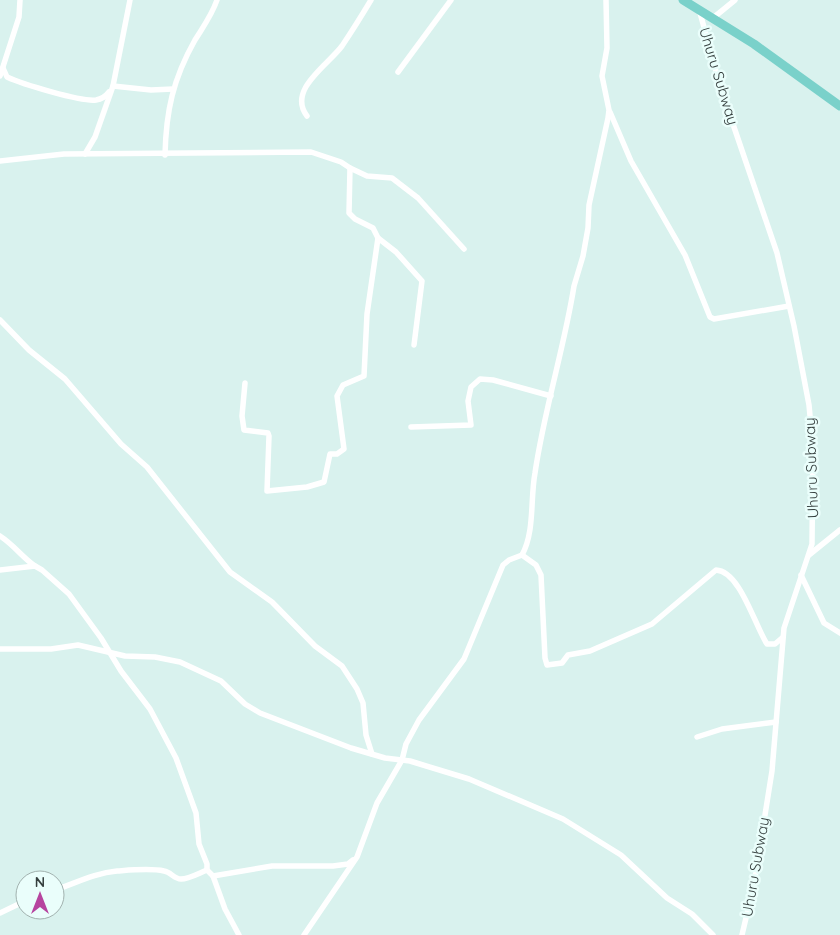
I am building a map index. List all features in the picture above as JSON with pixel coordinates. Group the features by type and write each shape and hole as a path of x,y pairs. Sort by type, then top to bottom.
{"main road":[{"path":"683,0 785,65 839,103"}],"street":[{"path":"0,76 19,17 20,0"},
{"path":"85,154 95,137 112,88 130,0"},
{"path":"164,155 166,120 173,89 191,48 211,16 218,0"},
{"path":"307,116 301,106 304,91 315,74 342,46 371,0"},
{"path":"398,72 451,0"},
{"path":"606,0 608,48 602,76 609,110 631,161 685,255 710,317 714,319 789,306"},
{"path":"713,18 735,0"},
{"name":"Uhuru Subway","path":"699,9 720,86 769,225 789,306 813,435 812,535 809,555 801,575 783,636 772,770 757,870 742,935"},
{"path":"3,68 7,77 24,84 85,99 100,99 112,88 173,89"},
{"path":"522,556 530,529 535,472 582,256 589,205 609,110"},
{"path":"0,161 36,156 85,154 164,155 311,152 341,162 367,176 392,178 418,198 464,249"},
{"path":"350,168 349,213 355,219 373,228 378,238 396,252 422,283 414,345"},
{"path":"245,383 242,416 244,430 268,433 269,436 267,491 307,487 324,482 330,454 337,454 344,449 341,414 337,396 343,385 364,376 367,314 378,238"},
{"path":"0,320 29,350 65,379 119,442 147,467 230,572 265,597 315,646 342,666 357,689 363,703 366,735 372,754"},
{"path":"411,427 471,425 469,394 471,387 480,379 493,380 551,396"},
{"path":"809,555 840,530"},
{"path":"0,536 17,549 24,559 69,594 110,652 121,671 150,709 176,758 196,813 199,844 207,864 207,870 213,876 239,935"},
{"path":"304,935 357,857 377,803 402,760 406,744 419,720 467,654 503,565 509,560 522,556 536,565 541,575 545,658 547,665 562,663 568,655 590,651 646,628 716,570 725,572 733,580 767,644 777,643 783,636"},
{"path":"0,570 35,566"},
{"path":"801,575 824,623 840,633"},
{"path":"0,649 51,649 78,645 125,656 169,658 180,662 221,681 256,711 372,754 402,760 469,779 563,819 622,855 666,898 692,914 713,935"},
{"path":"697,736 722,729 776,722"},
{"path":"213,876 272,866 333,866 348,864 357,857"},
{"path":"65,887 88,880 93,874 156,870 166,872 175,878 183,879 207,870"},
{"path":"0,913 15,906"}]}
